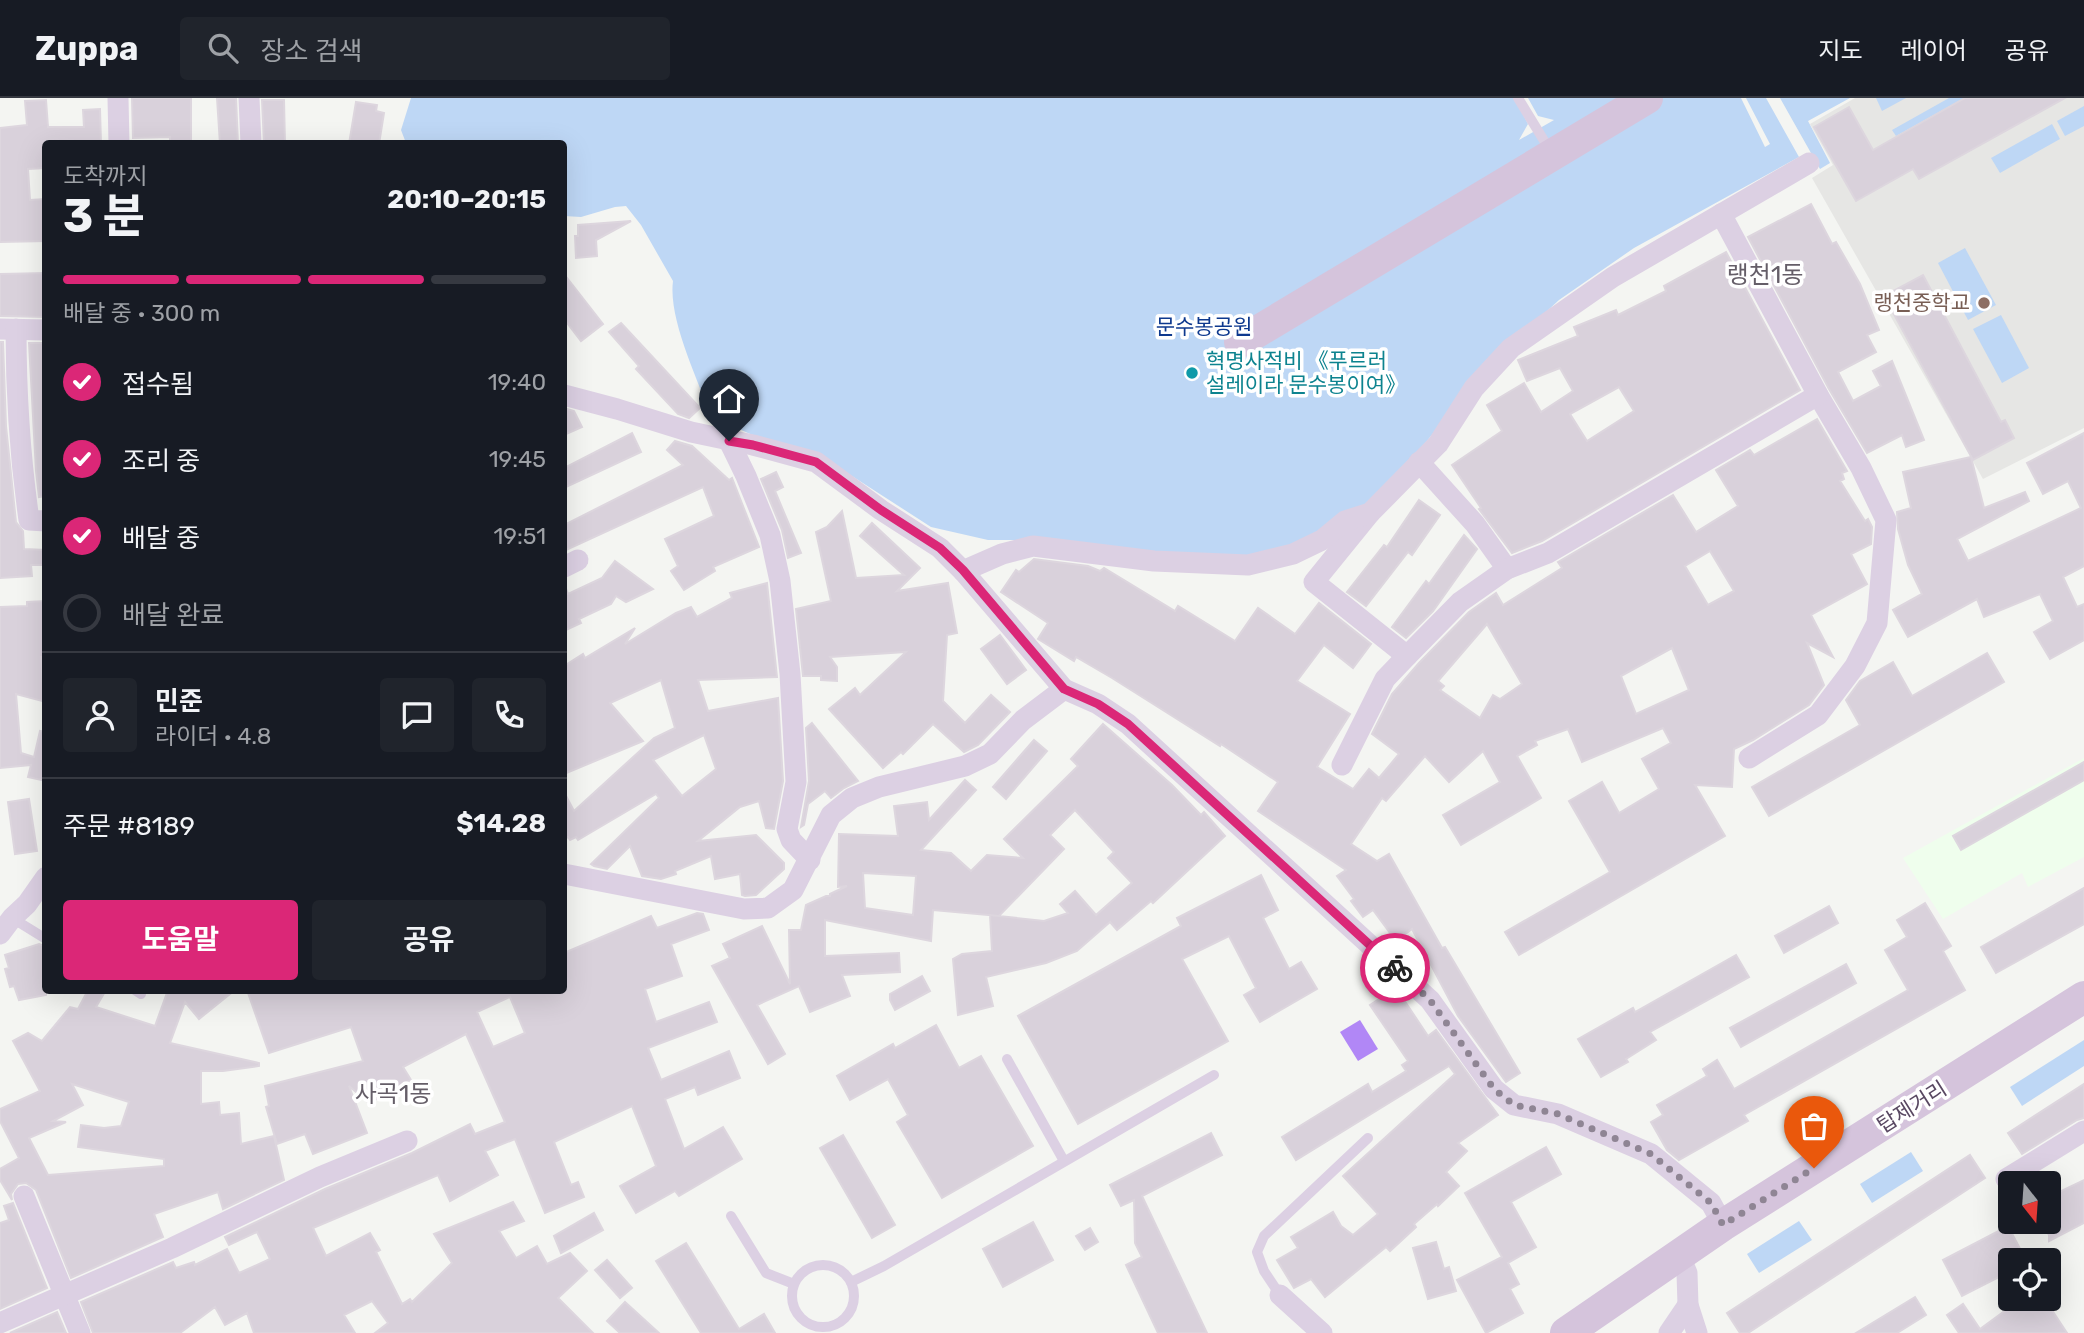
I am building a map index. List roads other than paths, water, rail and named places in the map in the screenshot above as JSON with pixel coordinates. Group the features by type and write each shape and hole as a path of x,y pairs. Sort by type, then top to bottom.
{"main road":[{"path":"1240,342 1647,98"},
{"name":"탑제거리","path":"1566,1333 1723,1225 2084,997"}],"street":[{"path":"118,98 119,140"},
{"path":"249,98 251,140"},
{"path":"1407,656 1314,582 1370,513 1438,444 1474,388 1511,348 1613,277 1809,163"},
{"path":"1721,214 1818,395 1861,468 1886,520 1877,623 1855,666 1818,715 1749,758"},
{"path":"42,330 8,329 16,376 29,520 42,521"},
{"path":"1342,765 1385,679 1460,602 1507,569 1548,552 1818,395"},
{"path":"567,396 816,462 881,510 940,548 963,570 1064,689 1098,704 1128,724 1430,1000 1494,1089 1514,1105 1558,1114 1651,1154 1711,1203 1723,1225"},
{"path":"729,441 770,535 780,581 790,674 796,782 787,829 791,840 810,860"},
{"path":"1419,462 1475,524 1507,569"},
{"path":"963,570 1002,554 1033,546 1154,561 1248,565 1293,554 1322,540 1345,521 1370,513"},
{"path":"567,875 754,909 768,908 793,890 831,815 852,798 879,787 965,766 990,754 1023,720 1064,689"},
{"path":"6,926 42,883"},
{"path":"2019,1171 2084,1131"},
{"path":"0,1323 172,1248 320,1177 407,1141"},
{"path":"24,1196 80,1333"},
{"path":"1679,1254 1687,1273 1688,1305 1697,1333"},
{"path":"1280,1295 1317,1332"},
{"path":"1670,1333 1688,1305"}],"lane":[{"path":"1518,98 1552,155"},
{"path":"6,926 42,938"},
{"path":"1007,1059 1064,1161"},
{"path":"851,1282 884,1266 1214,1075"},
{"path":"1280,1295 1264,1271 1258,1252 1264,1236 1368,1138"},
{"path":"731,1216 766,1273 794,1284"},
{"path":"829,1266 841,1271 851,1282 854,1295 852,1309 832,1330 804,1321 795,1311 792,1298 794,1284 803,1273 815,1267 829,1266"}],"place":[{"name":"랭천중학교","path":"1984,303"},
{"name":"혁명사적비 《푸르러 설레이라 문수봉이여》","path":"1192,373"}],"district":[{"name":"랭천1동","path":"1765,275"},
{"name":"사곡1동","path":"393,1094"}],"park label":[{"name":"문수봉공원","path":"1204,327"}]}
